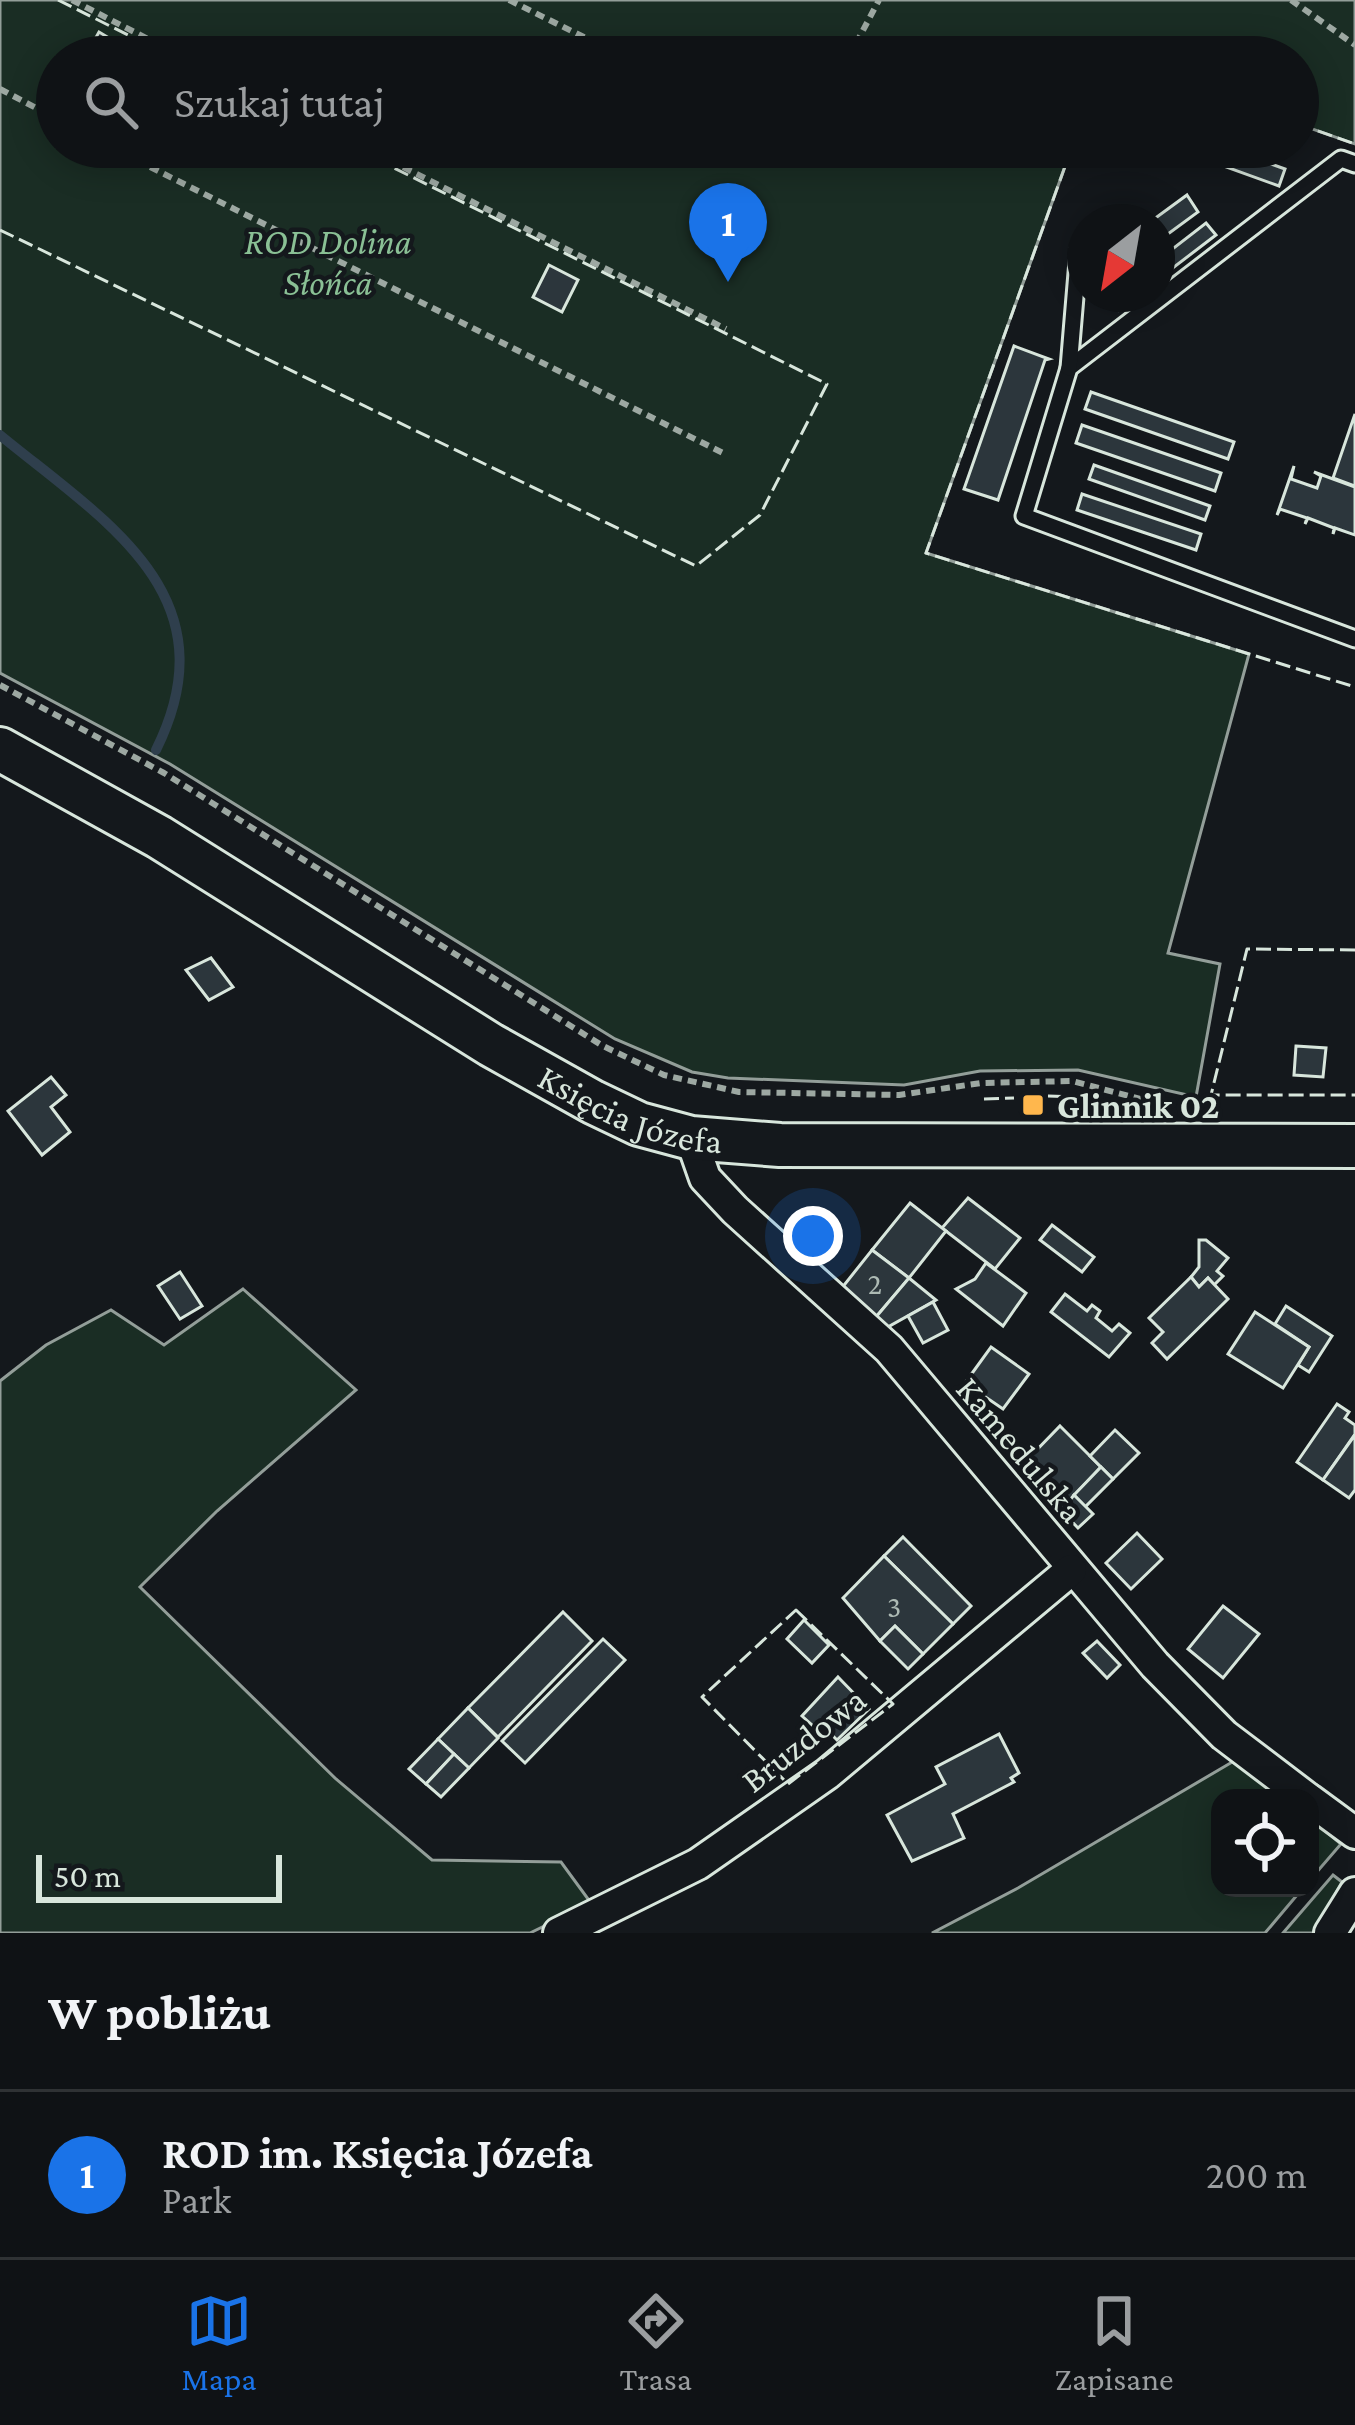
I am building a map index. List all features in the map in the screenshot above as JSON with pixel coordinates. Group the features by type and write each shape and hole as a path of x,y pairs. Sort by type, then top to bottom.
{"main road":[{"name":"Księcia Józefa","path":"0,749 159,837 370,971 639,1124 691,1138 823,1146 1355,1146"}],"street":[{"name":"Kamedulska","path":"691,1138 705,1178 889,1349 1155,1665 1224,1735 1296,1789"},
{"name":"Bruzdowa","path":"559,1933 698,1864 827,1774 1071,1570"},
{"name":"Kamedulska","path":"1319,1806 1355,1833"},
{"path":"1330,1933 1355,1892"}],"lane":[{"path":"1069,368 1341,159 1355,164"},
{"path":"1074,312 1069,368 1024,516 1355,639"}],"path":[{"path":"72,0 142,36"},
{"path":"508,0 581,36"},
{"path":"860,36 879,0"},
{"path":"1291,0 1355,45"},
{"path":"0,89 36,108"},
{"path":"152,168 723,453"},
{"path":"405,168 726,328"},
{"path":"0,685 164,773 603,1046 664,1075 739,1092 877,1095 915,1095 982,1083 1072,1081 1176,1108"}],"green space":[{"name":"ROD Dolina Słońca","path":"0,0 1355,0 1355,144 1319,131 1319,36 36,36 36,168 1064,168 926,553 1249,654 1168,953 1220,964 1196,1097 1078,1070 980,1071 904,1085 728,1078 692,1072 615,1039 170,764 0,673"},
{"path":"243,1289 356,1390 217,1511 140,1587 336,1779 432,1860 561,1862 591,1903 530,1933 0,1933 0,1381 46,1345 111,1310 164,1345"},
{"path":"1239,1758 1275,1789 1211,1789 1211,1897 1295,1897 1265,1933 932,1933"},
{"path":"1319,1826 1341,1844 1319,1870"},
{"path":"1333,1875 1342,1882 1314,1933 1283,1933 1319,1897"}],"building":[{"path":"1229,168 1285,169 1279,186"},
{"path":"1187,195 1198,212 1175,229 1175,204"},
{"path":"1206,223 1216,235 1175,266 1175,247"},
{"path":"549,265 578,280 562,312 533,297"},
{"path":"1014,346 1049,359 998,500 964,489"},
{"path":"1091,392 1234,442 1228,459 1085,409"},
{"path":"1355,414 1355,486 1333,478"},
{"path":"1082,425 1221,473 1215,491 1076,443"},
{"path":"1094,465 1210,506 1205,520 1089,479"},
{"path":"1294,466 1291,479 1317,488 1321,476 1314,472 1355,487 1355,535 1335,528 1333,534 1334,528 1308,518 1305,524 1307,518 1280,509 1277,515"},
{"path":"1082,494 1201,534 1196,550 1077,510"},
{"path":"211,958 233,987 209,1000 186,970"},
{"path":"1296,1046 1326,1048 1323,1077 1294,1075"},
{"path":"51,1077 66,1095 51,1107 70,1132 42,1155 8,1111"},
{"path":"968,1198 1020,1238 995,1269 942,1228"},
{"path":"910,1203 946,1231 909,1278 872,1250"},
{"path":"1052,1225 1094,1257 1082,1272 1040,1240"},
{"path":"1199,1240 1206,1240 1228,1258 1217,1271 1223,1276 1214,1285 1208,1278 1199,1287 1191,1277 1199,1267"},
{"path":"872,1250 909,1278 876,1317 841,1289"},
{"path":"986,1263 1026,1293 1003,1326 956,1289 975,1279"},
{"path":"180,1272 202,1306 180,1319 158,1286"},
{"path":"1191,1277 1199,1287 1208,1278 1228,1299 1167,1359 1152,1343 1163,1332 1149,1318"},
{"path":"909,1278 936,1300 886,1328 876,1317"},
{"path":"1065,1294 1087,1311 1092,1305 1100,1311 1096,1318 1112,1331 1119,1324 1130,1333 1109,1357 1051,1312"},
{"path":"933,1302 948,1330 923,1343 908,1316"},
{"path":"1286,1306 1332,1336 1309,1372 1298,1365 1309,1347 1275,1324"},
{"path":"1255,1312 1309,1347 1283,1388 1228,1354"},
{"path":"991,1347 1029,1374 1003,1409 965,1383"},
{"path":"1337,1404 1349,1412 1345,1418 1355,1425 1355,1434 1323,1480 1297,1462"},
{"path":"1060,1426 1101,1467 1070,1500 1028,1459"},
{"path":"1115,1430 1139,1453 1113,1479 1090,1456"},
{"path":"1355,1435 1355,1490 1349,1498 1323,1480"},
{"path":"1101,1467 1113,1479 1085,1507 1074,1495"},
{"path":"1064,1494 1070,1500 1074,1495 1093,1514 1078,1528 1054,1503"},
{"path":"1137,1533 1162,1559 1131,1589 1106,1563"},
{"path":"903,1537 971,1606 953,1624 884,1556"},
{"path":"884,1556 953,1624 923,1654 895,1626 880,1641 843,1598"},
{"path":"1223,1606 1259,1634 1223,1678 1188,1649"},
{"path":"563,1612 592,1641 498,1737 468,1708"},
{"path":"804,1620 829,1645 812,1663 787,1639"},
{"path":"895,1626 923,1654 908,1669 880,1641"},
{"path":"603,1639 625,1660 525,1763 502,1741"},
{"path":"1097,1641 1120,1665 1107,1678 1083,1653"},
{"path":"838,1677 869,1709 837,1740 802,1716"},
{"path":"468,1708 498,1738 469,1768 438,1739"},
{"path":"999,1734 1019,1773 1011,1778 1014,1782 953,1814 964,1838 912,1861 887,1815 945,1784 936,1767"},
{"path":"438,1739 454,1754 426,1784 409,1769"},
{"path":"454,1754 469,1768 441,1797 426,1784"}],"waterway":[{"path":"0,435 116,532 147,567 168,605 179,648 176,696 156,750"}],"fence":[{"path":"58,0 130,36"},
{"path":"1319,131 1355,144"},
{"path":"0,230 696,566 760,515 827,384 394,168"},
{"path":"1064,168 926,553 1355,687"},
{"path":"1355,950 1247,949 1211,1095 1355,1095"},
{"path":"1048,1096 1079,1097"},
{"path":"984,1099 1014,1098"},
{"path":"796,1610 893,1704 788,1784 702,1697 796,1610"}],"place":[{"name":"ROD im. Księcia Józefa","path":"728,282"},
{"name":"Glinnik 02","path":"1033,1105"}]}
